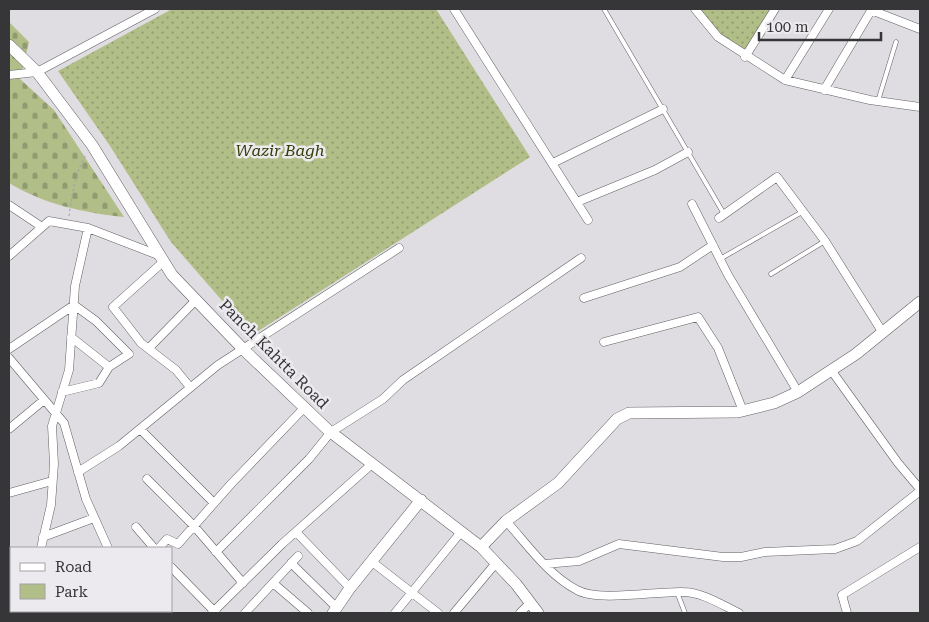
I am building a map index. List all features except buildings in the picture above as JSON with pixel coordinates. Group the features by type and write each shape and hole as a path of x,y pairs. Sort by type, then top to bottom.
{"main road":[{"name":"Panch Kahtta Road","path":"9,45 37,72 92,145 172,274 244,350 330,432 481,547 538,613"},
{"path":"481,547 506,521 558,483 617,419 629,413 742,411 774,402 798,392 856,354 920,302"},
{"path":"335,610 350,588 421,500"}],"street":[{"path":"9,75 37,72 155,9"},
{"path":"456,9 588,220"},
{"path":"695,9 718,37 745,57 785,80 878,101 920,107"},
{"path":"745,57 775,9"},
{"path":"785,80 830,9"},
{"path":"824,90 872,10 920,28"},
{"path":"553,164 663,110"},
{"path":"577,202 655,170 688,152"},
{"path":"722,216 777,177 825,241 883,332"},
{"path":"692,204 720,259 798,392"},
{"path":"9,205 42,227"},
{"path":"9,256 49,221 88,228 161,258 113,307 141,343 176,370 190,387"},
{"path":"41,547 51,506 52,426 69,370 75,286 88,228"},
{"path":"584,298 680,267 713,245"},
{"path":"78,472 119,446 218,365 244,350 399,248"},
{"path":"216,552 309,459 330,432 382,399 403,380 581,258"},
{"path":"149,348 196,299"},
{"path":"9,349 74,305"},
{"path":"62,392 100,383 110,368 128,354 96,321 74,305"},
{"path":"604,342 698,317 718,348 742,411"},
{"path":"71,336 110,368"},
{"path":"9,358 64,423 94,518 108,547"},
{"path":"545,564 579,561 619,544 723,557 741,557 765,552 835,549 857,541 920,490 886,447 831,370"},
{"path":"9,429 44,400"},
{"path":"160,547 167,539 178,544 214,503 305,408"},
{"path":"140,429 214,503"},
{"path":"172,568 214,613 296,532 372,464"},
{"path":"147,479 194,526 243,583"},
{"path":"9,493 52,481"},
{"path":"43,537 94,518"},
{"path":"506,521 545,564 578,591 608,595 684,592 708,598 739,613"},
{"path":"136,527 153,547"},
{"path":"296,532 350,588"},
{"path":"395,613 461,532"},
{"path":"847,613 842,596 920,547"},
{"path":"246,613 298,556"},
{"path":"372,561 438,613"},
{"path":"291,563 335,610"},
{"path":"454,613 496,563"},
{"path":"273,583 308,613"},
{"path":"520,613 530,603"}],"lane":[{"path":"604,9 688,152 722,216"},
{"path":"878,101 896,42"},
{"path":"720,259 802,212"},
{"path":"771,274 825,241"},
{"path":"677,592 685,613"}],"path":[{"path":"68,224 72,194 82,162 92,145"}],"green space":[{"name":"Wazir Bagh","path":"172,9 436,9 530,157 252,335 171,242 110,146 58,71"},
{"path":"695,9 776,9 745,57 718,37"},
{"path":"9,22 29,42 20,79 54,110 124,217 94,213 50,202 9,183"}]}
